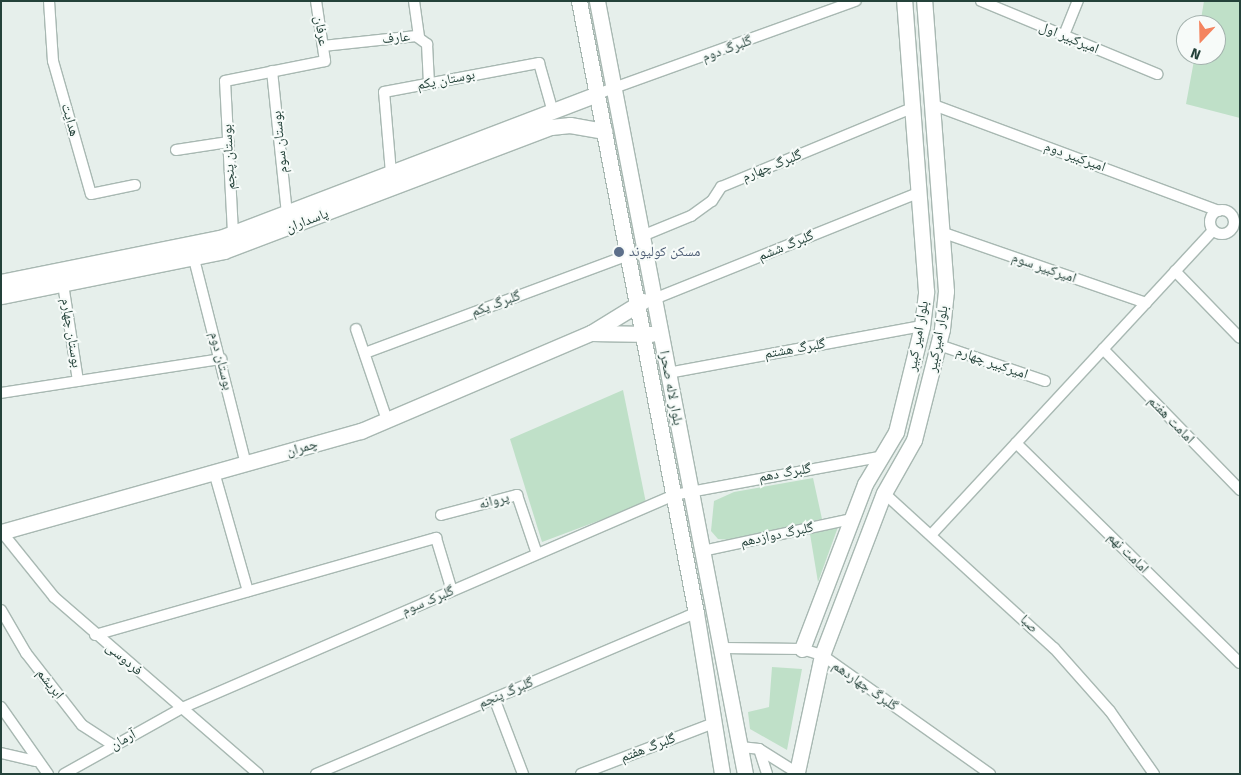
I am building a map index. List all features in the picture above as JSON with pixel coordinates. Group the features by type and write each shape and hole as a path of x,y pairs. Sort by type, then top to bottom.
{"main road":[{"name":"بلوار لاله صحرا","path":"579,1 696,613 722,774"},
{"name":"بلوار لاله صحرا","path":"597,1 659,332 723,648 745,774"},
{"name":"بلوار امیر کبیر","path":"802,649 851,519 906,404 922,326 926,291 904,1"},
{"name":"بلوار امیرکبیر","path":"798,773 822,655 884,493 914,440 939,345 946,291 924,1"},
{"name":"پاسداران","path":"1,296 194,259 394,180 596,94"},
{"name":"پاسداران","path":"1,282 233,233 287,213 394,180 551,127 570,125 604,131"},
{"path":"926,291 946,291"},
{"name":"چمران","path":"1,532 246,464 387,420 591,333 636,302 654,299"},
{"name":"چمران","path":"591,333 643,336 659,332"}],"street":[{"name":"هدایت","path":"49,1 53,61 91,194 136,185"},
{"name":"عرفان","path":"272,71 325,61 316,1"},
{"path":"414,1 419,38"},
{"name":"گلبرگ دوم","path":"596,94 614,91 856,1"},
{"name":"امیرکبیر اول","path":"981,1 1157,74"},
{"path":"1064,35 1078,1"},
{"name":"عارف","path":"323,46 419,38 427,44 429,84"},
{"name":"بوستان یکم","path":"394,180 384,92 539,63 553,112"},
{"name":"بوستان پنجم","path":"233,233 225,81 272,71"},
{"name":"بوستان سوم","path":"272,71 287,213"},
{"name":"امیرکبیر دوم","path":"932,104 1219,211"},
{"name":"گلبرگ چهارم","path":"642,236 691,216 712,201 721,187 912,108"},
{"path":"176,150 228,142"},
{"name":"گلبرگ ششم","path":"654,299 918,192"},
{"path":"1219,211 1233,217 1235,233 1220,234 1213,230 1211,219 1219,211"},
{"path":"931,535 1213,230"},
{"name":"امیرکبیر سوم","path":"942,232 1146,303"},
{"name":"گلبرگ یکم","path":"365,353 628,255"},
{"name":"بوستان دوم","path":"194,259 221,359 246,464"},
{"path":"1175,272 1240,338"},
{"name":"بوستان چهارم","path":"63,284 78,381"},
{"name":"گلبرگ هشتم","path":"668,373 922,326"},
{"path":"356,329 387,420"},
{"name":"امیرکبیر چهارم","path":"939,345 1045,381"},
{"name":"امامت هفتم","path":"1103,349 1240,490"},
{"path":"1,393 221,359"},
{"name":"امامت نهم","path":"1016,443 1240,663"},
{"name":"گلبرگ دهم","path":"674,495 690,490 880,457"},
{"path":"214,472 248,591"},
{"name":"صبا","path":"884,493 1054,648 1110,711 1154,774"},
{"name":"پروانه","path":"441,515 517,495 537,554"},
{"name":"گلبرک سوم","path":"182,708 674,495"},
{"name":"گلبرگ دوازدهم","path":"702,550 851,519"},
{"name":"فردوسی","path":"1,532 54,597 95,635 258,774"},
{"path":"95,635 436,538 452,590"},
{"name":"ابریشم","path":"1,610 26,653 82,725 113,745"},
{"name":"گلبرگ پنجم","path":"316,774 696,613"},
{"name":"گلبرگ چهاردهم","path":"723,648 802,649 822,655 990,774"},
{"path":"494,698 523,774"},
{"path":"1,707 36,761 48,774"},
{"name":"آرمان","path":"64,774 182,708"},
{"name":"گلبرگ هفتم","path":"581,774 714,723"},
{"path":"741,747 759,749 798,773"},
{"path":"759,749 766,774"},
{"path":"1,753 36,761"}],"green space":[{"path":"1204,1 1240,1 1240,118 1186,104 1193,65 1226,65 1226,15 1202,15"},
{"path":"623,390 646,503 542,542 510,439"},
{"path":"813,478 822,519 732,540 718,539 711,531 714,501 734,492"},
{"path":"838,527 818,582 810,534"},
{"path":"772,667 802,669 787,750 750,729 748,712 769,707"}],"place":[{"name":"مسکن کولیوند","path":"619,252"}]}
